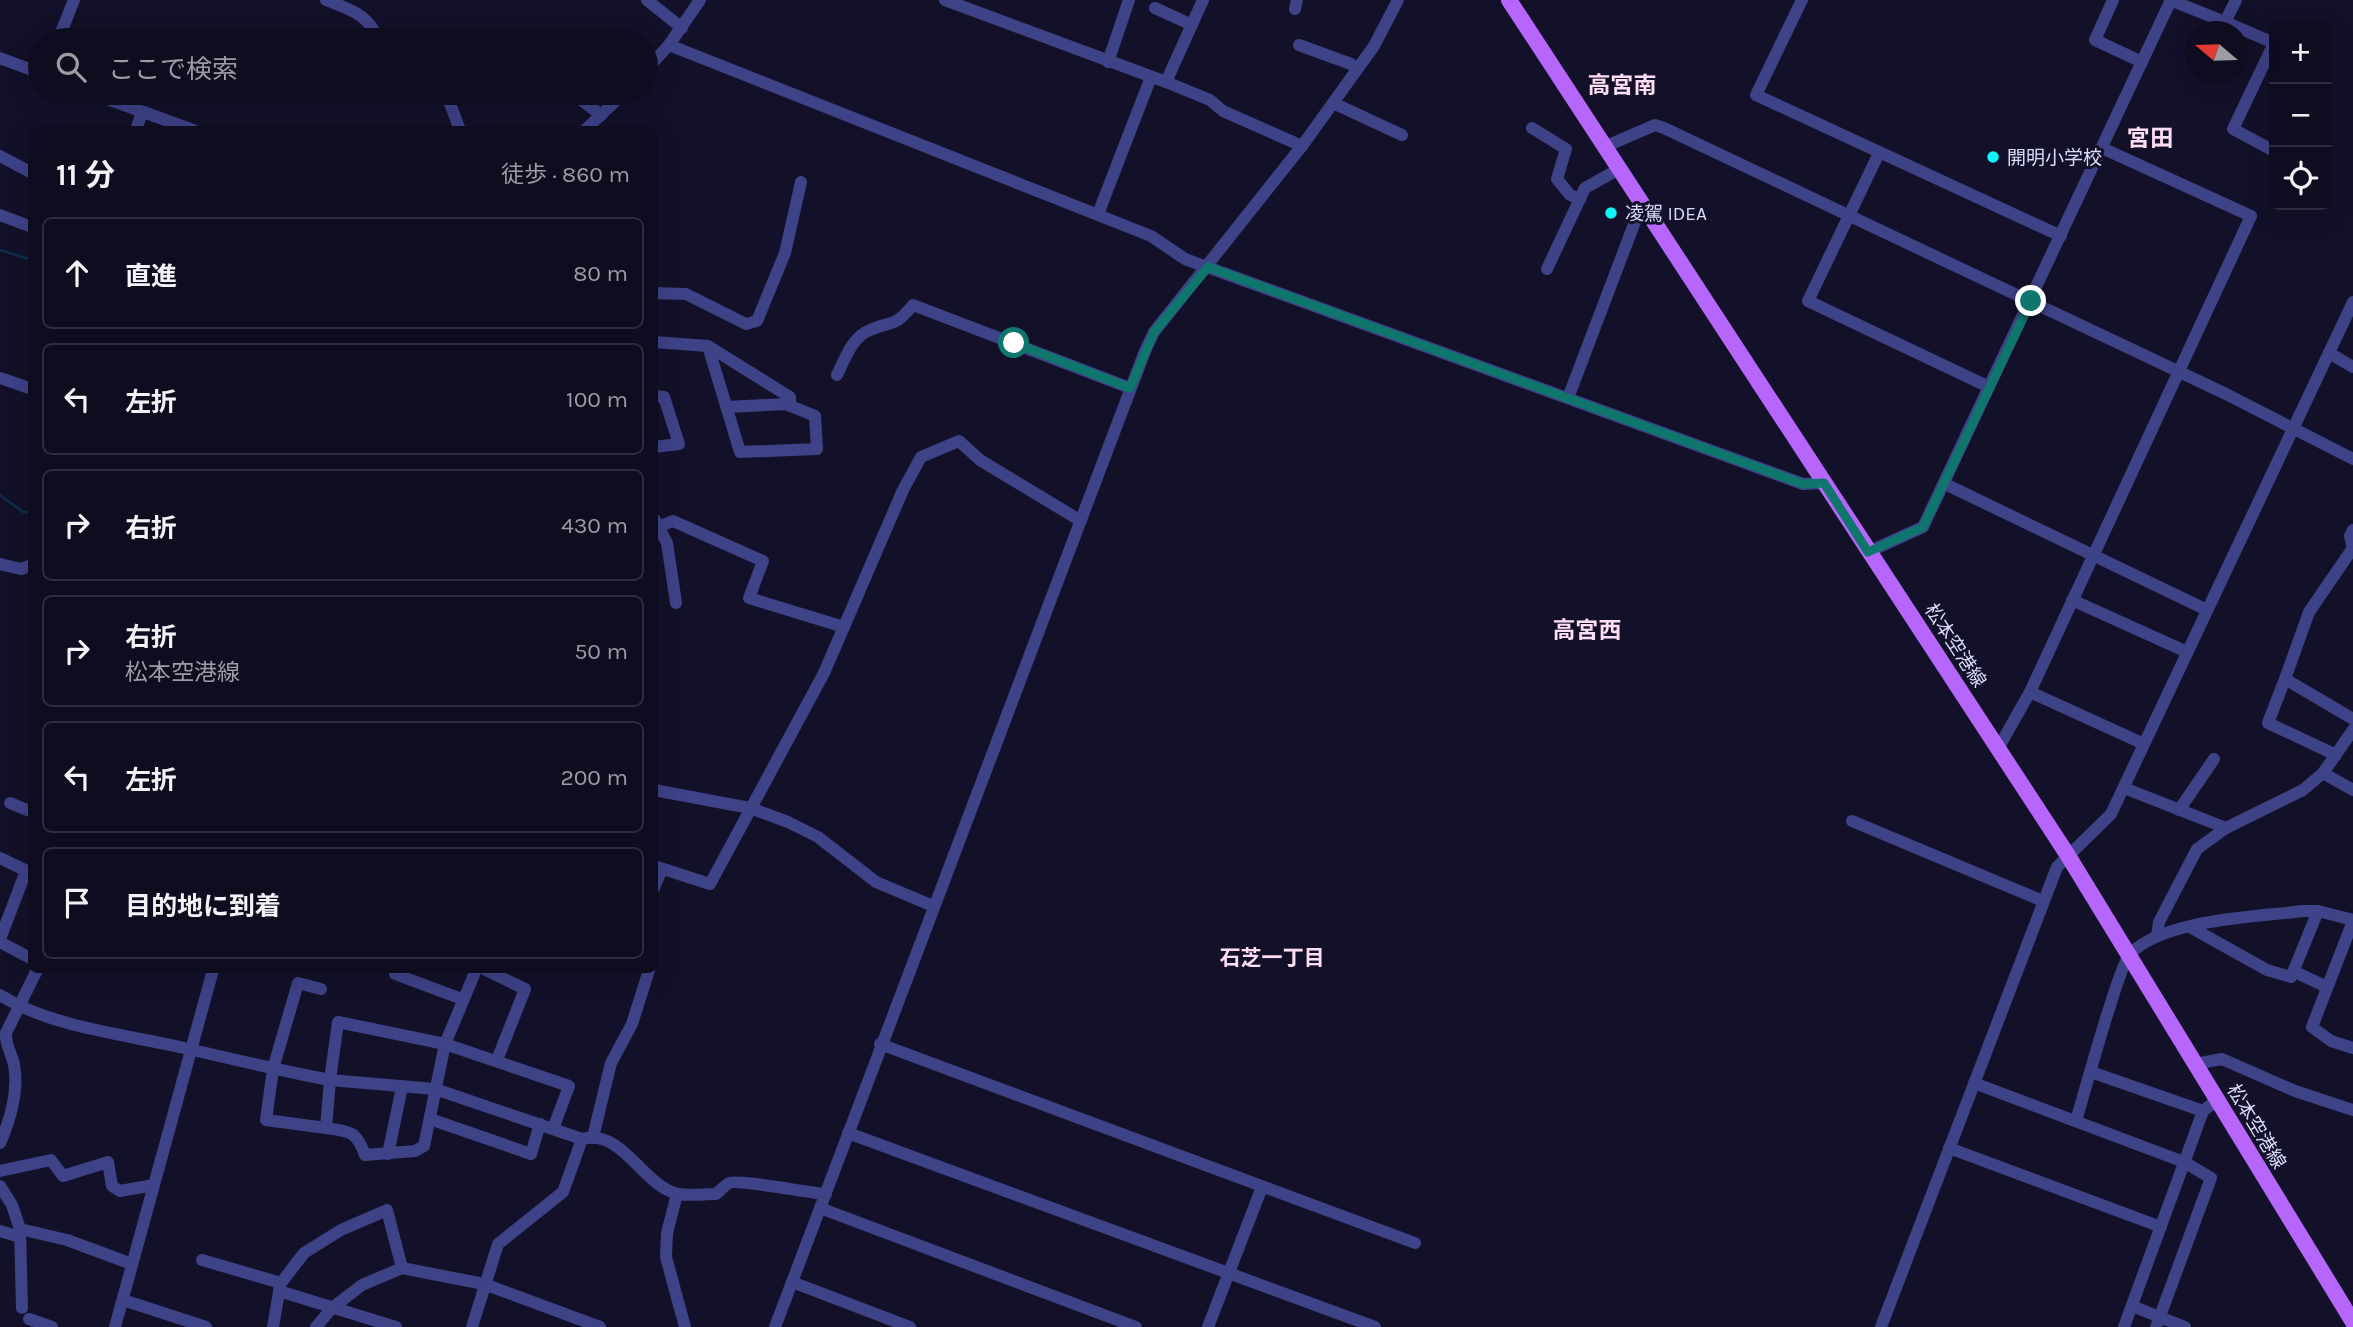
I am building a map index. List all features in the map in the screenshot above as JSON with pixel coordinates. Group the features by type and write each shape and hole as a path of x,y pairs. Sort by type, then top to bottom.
{"main road":[{"name":"松本空港線","path":"1508,0 2067,854 2353,1322"}],"street":[{"path":"63,28 74,0"},
{"path":"326,0 360,13 373,28"},
{"path":"647,0 682,28"},
{"path":"658,57 682,28 699,0"},
{"path":"1108,62 1129,0"},
{"path":"1166,82 1203,0"},
{"path":"775,1327 880,1044 1130,388 1154,332 1302,146 1374,46 1398,0"},
{"path":"1801,0 1756,95 2061,236"},
{"path":"2113,0 2095,40 2143,61"},
{"path":"1868,552 1923,527 2171,0 2223,21"},
{"path":"2226,21 2236,0"},
{"path":"951,1 1210,100 1223,111 1302,146"},
{"path":"1155,8 1192,25"},
{"path":"2248,32 2274,43 2233,129 2269,148"},
{"path":"1299,44 1351,64"},
{"path":"669,45 1098,214 1151,236 1185,259 1803,484 1824,483"},
{"path":"2,64 28,70"},
{"path":"1098,214 1151,77"},
{"path":"1333,103 1402,135"},
{"path":"124,105 182,126"},
{"path":"451,105 458,126"},
{"path":"588,105 601,115"},
{"path":"589,126 611,105"},
{"path":"137,126 142,112"},
{"path":"1604,147 1655,125 2031,301 2294,427 2353,459"},
{"path":"1532,128 1566,149 1557,179 1570,195 1580,198"},
{"path":"1998,747 2030,692 2252,216 2102,148"},
{"path":"1880,153 1808,301 1989,387"},
{"path":"1,157 28,171"},
{"path":"1547,269 1585,188 1619,169"},
{"path":"658,292 686,294 746,324 757,321 785,253 801,182"},
{"path":"1568,398 1636,219 1643,208"},
{"path":"0,215 28,226"},
{"path":"1881,1327 2057,867 2067,854 2104,822 2124,788 2353,302"},
{"path":"837,375 854,342 870,330 892,325 913,305 1130,388"},
{"path":"658,342 708,346 790,397 790,406"},
{"path":"708,346 740,452 817,449 815,416 790,406 727,407"},
{"path":"2329,353 2353,368"},
{"path":"0,378 28,388"},
{"path":"658,396 664,397 679,444 658,447"},
{"path":"658,867 710,884 824,673 903,490 921,457 960,441 980,460 1081,520"},
{"path":"1945,484 2207,610"},
{"path":"658,523 673,521 763,561 749,598 844,627"},
{"path":"658,527 667,543 676,603"},
{"path":"2336,755 2268,723 2309,612 2353,548 2350,536 2353,530"},
{"path":"0,564 21,569 28,566"},
{"path":"2072,600 2187,652"},
{"path":"2285,679 2353,719"},
{"path":"2030,692 2144,744"},
{"path":"2157,936 2159,922 2197,849 2226,828 2304,790 2323,773 2353,730"},
{"path":"2179,810 2214,759"},
{"path":"2323,773 2353,790"},
{"path":"2124,788 2226,828"},
{"path":"658,791 750,808 818,837 876,882 933,906"},
{"path":"10,803 28,810"},
{"path":"1852,821 2043,901"},
{"path":"0,858 28,872"},
{"path":"28,874 2,922 0,940 28,957"},
{"path":"2190,927 2267,970 2291,977 2318,911"},
{"path":"2076,1121 2128,955 2157,936 2190,927 2318,911 2353,920 2312,1027 2331,1041 2353,1048"},
{"path":"2295,972 2327,987"},
{"path":"0,1143 9,1124 14,1089 15,1066 5,1042 6,1033 36,973"},
{"path":"124,1327 132,1264 212,973"},
{"path":"395,973 462,999"},
{"path":"321,989 298,983 273,1069 266,1120 350,1132 359,1138 365,1155 415,1152 425,1146 445,1044 475,973"},
{"path":"492,973 526,989 497,1060"},
{"path":"472,1327 498,1244 563,1192 588,1138 611,1063 632,1024 648,973"},
{"path":"0,995 20,1007 118,1035 273,1069 330,1080 435,1089 622,1149 653,1180 677,1194 716,1194 730,1182 740,1181 788,1191 826,1194"},
{"path":"326,1128 338,1022 445,1044 569,1086 553,1129"},
{"path":"880,1044 1415,1243"},
{"path":"2195,1064 2222,1059 2295,1090 2353,1110"},
{"path":"2091,1072 2203,1111"},
{"path":"1974,1083 2184,1162 2211,1178 2158,1322"},
{"path":"388,1154 402,1087"},
{"path":"2124,1327 2203,1111 2217,1100"},
{"path":"430,1119 531,1154 540,1124"},
{"path":"848,1133 1229,1273 1350,1323 1375,1327"},
{"path":"1949,1148 2161,1227"},
{"path":"0,1171 51,1160 63,1176 108,1161 112,1186 120,1191 154,1185"},
{"path":"0,1185 12,1205 20,1233 25,1313 52,1327"},
{"path":"1208,1327 1262,1187"},
{"path":"677,1194 667,1233 666,1257 685,1327"},
{"path":"820,1208 1136,1327"},
{"path":"280,1287 304,1253 341,1230 387,1210 402,1268"},
{"path":"0,1231 67,1240 132,1264"},
{"path":"202,1260 332,1308 396,1327"},
{"path":"273,1327 283,1267"},
{"path":"316,1327 332,1308 362,1285 402,1268 484,1284 600,1327"},
{"path":"792,1282 910,1327"},
{"path":"126,1301 190,1325 206,1327"},
{"path":"115,1327 126,1301"},
{"path":"2132,1306 2158,1322 2185,1327"}],"waterway":[{"path":"0,250 28,259"},
{"path":"0,495 23,512 28,513"}],"place":[{"name":"開明小学校","path":"1993,157"},
{"name":"凌駕 IDEA","path":"1611,213"}],"district":[{"name":"高宮南","path":"1622,85"},
{"name":"宮田","path":"2150,138"},
{"name":"高宮西","path":"1587,630"},
{"name":"石芝一丁目","path":"1272,958"}],"route":[{"path":"1014,343 1130,388 1154,332 1208,267 1803,484 1824,483 1868,552 1923,527 2031,301"}]}
